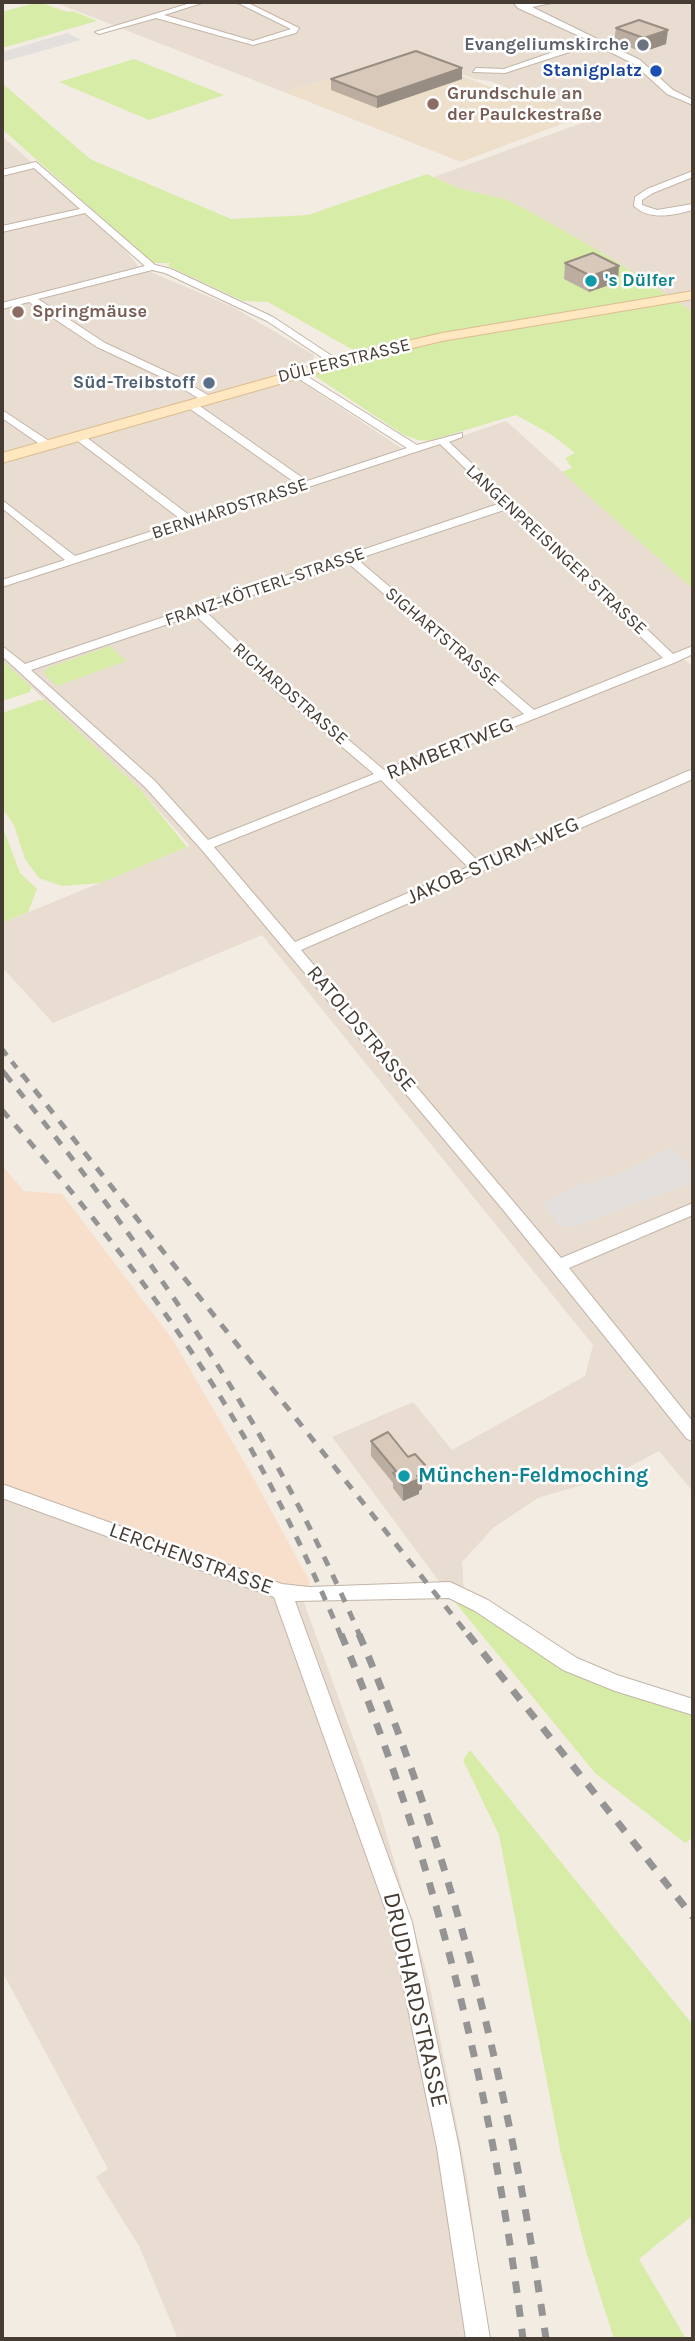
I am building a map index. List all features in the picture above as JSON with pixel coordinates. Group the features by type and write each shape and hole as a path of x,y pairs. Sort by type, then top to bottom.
{"main road":[{"name":"DÜLFERSTRASSE","path":"2,458 336,362 442,337 693,295"}],"street":[{"path":"99,32 201,2"},
{"path":"158,16 253,43 293,31 295,28 240,2"},
{"path":"519,4 552,2"},
{"path":"519,4 637,62 670,92 693,103"},
{"path":"476,70 506,71 594,41"},
{"path":"2,173 36,165 152,267 168,271 270,319 336,362"},
{"path":"693,174 650,191 638,199 638,206 644,211 693,206"},
{"path":"2,229 86,210"},
{"path":"2,306 152,267"},
{"path":"31,299 101,345 174,379 207,399"},
{"path":"297,373 414,448"},
{"path":"190,404 303,484"},
{"path":"2,413 48,445"},
{"name":"BERNHARDSTRASSE","path":"2,584 458,435"},
{"path":"78,436 191,522"},
{"name":"LANGENPREISINGER STRASSE","path":"441,440 672,659"},
{"path":"2,503 72,561"},
{"name":"FRANZ-KÖTTERL-STRASSE","path":"23,669 507,505"},
{"name":"SIGHARTSTRASSE","path":"350,559 534,716"},
{"name":"RICHARDSTRASSE","path":"198,611 280,688 383,775 477,868"},
{"name":"RATOLDSTRASSE","path":"2,650 150,784 206,846 558,1266 693,1434"},
{"name":"RAMBERTWEG","path":"206,846 693,650"},
{"name":"JAKOB-STURM-WEG","path":"293,948 693,774"},
{"path":"558,1266 693,1209"},
{"name":"LERCHENSTRASSE","path":"2,1491 282,1592 309,1595 450,1590 471,1597 532,1642 571,1664 693,1707"},
{"name":"DRUDHARDSTRASSE","path":"282,1592 401,1922 448,2148 478,2339"}],"shaded area":[{"path":"54,2 693,2 693,312 605,255 527,210 507,200 458,188 434,177 590,120 489,81 475,79 413,56 284,92"},
{"path":"67,33 81,40 2,62 2,52"},
{"name":"Grundschule an der Paulckestraße","path":"411,57 499,90 506,87 583,116 461,162 284,92"},
{"path":"2,136 38,168 91,207 139,267 233,307 314,355 313,360 284,370 410,454 506,421 693,589 693,648 679,656 693,666 693,1492 659,1451 612,1476 538,1498 493,1528 462,1562 464,1592 450,1596 332,1437 413,1402 452,1450 585,1376 593,1345 262,935 53,1023 2,967 2,923 190,846 140,789 2,660"},
{"path":"670,1148 693,1168 693,1182 573,1227 559,1226 543,1204 587,1180 592,1184 604,1177 611,1178"},
{"path":"2,1165 24,1191 62,1194 173,1340 310,1582 303,1600 2,1495"},
{"path":"2,1495 303,1600 380,1812 429,1981 468,2183 487,2339 178,2339 139,2246 96,2177 108,2169 2,1971"}],"green space":[{"path":"38,2 68,12 73,11 97,21 2,48 2,12"},
{"path":"134,59 224,95 149,120 59,82"},
{"path":"2,83 90,159 231,219 308,215 427,174 458,188 507,200 527,210 606,255 693,312 693,589 562,472 572,468 565,458 575,453 552,435 516,415 429,441 404,435 312,374 369,359 268,302 243,301 168,266 170,263 153,263 2,129"},
{"path":"110,646 126,661 57,686 44,674 47,668"},
{"path":"2,660 31,687 30,692 2,701"},
{"path":"45,700 140,789 187,847 101,883 62,886 39,878 25,859 14,825 2,808 2,713"},
{"path":"2,825 20,873 37,889 28,912 2,923"},
{"path":"464,1592 559,1660 693,1708 693,1837 685,1843 595,1773 450,1596"},
{"path":"470,1750 693,2025 693,2215 639,2259 686,2339 614,2339 586,2251 561,2154 499,1835 463,1760"}],"building":[{"path":"639,20 668,30 644,38 616,28"},
{"path":"416,51 462,68 377,97 331,79"},
{"path":"593,253 619,266 591,276 565,263"},
{"path":"388,1432 408,1457 415,1454 425,1465 418,1469 422,1474 417,1476 419,1479 403,1486 393,1473 396,1471 371,1441"}],"railway":[{"path":"2,1049 23,1076"},
{"path":"2,1070 7,1076"},
{"path":"5,1074 109,1207 203,1342 287,1483 360,1636"},
{"path":"22,1074 469,1636"},
{"path":"2,1110 113,1243 165,1313 213,1385 282,1508 341,1636"},
{"path":"341,1634 404,1803 456,1980 496,2161 523,2339"},
{"path":"359,1634 424,1804 475,1980 516,2159 546,2339"},
{"path":"468,1634 693,1917"}],"place":[{"name":"Evangeliumskirche","path":"643,45"},
{"name":"Stanigplatz","path":"656,71"},
{"name":"Grundschule an der Paulckestraße","path":"433,104"},
{"name":"'s Dülfer","path":"591,281"},
{"name":"Springmäuse","path":"18,312"},
{"name":"Süd-Treibstoff","path":"209,383"},
{"name":"München-Feldmoching","path":"404,1476"}]}
